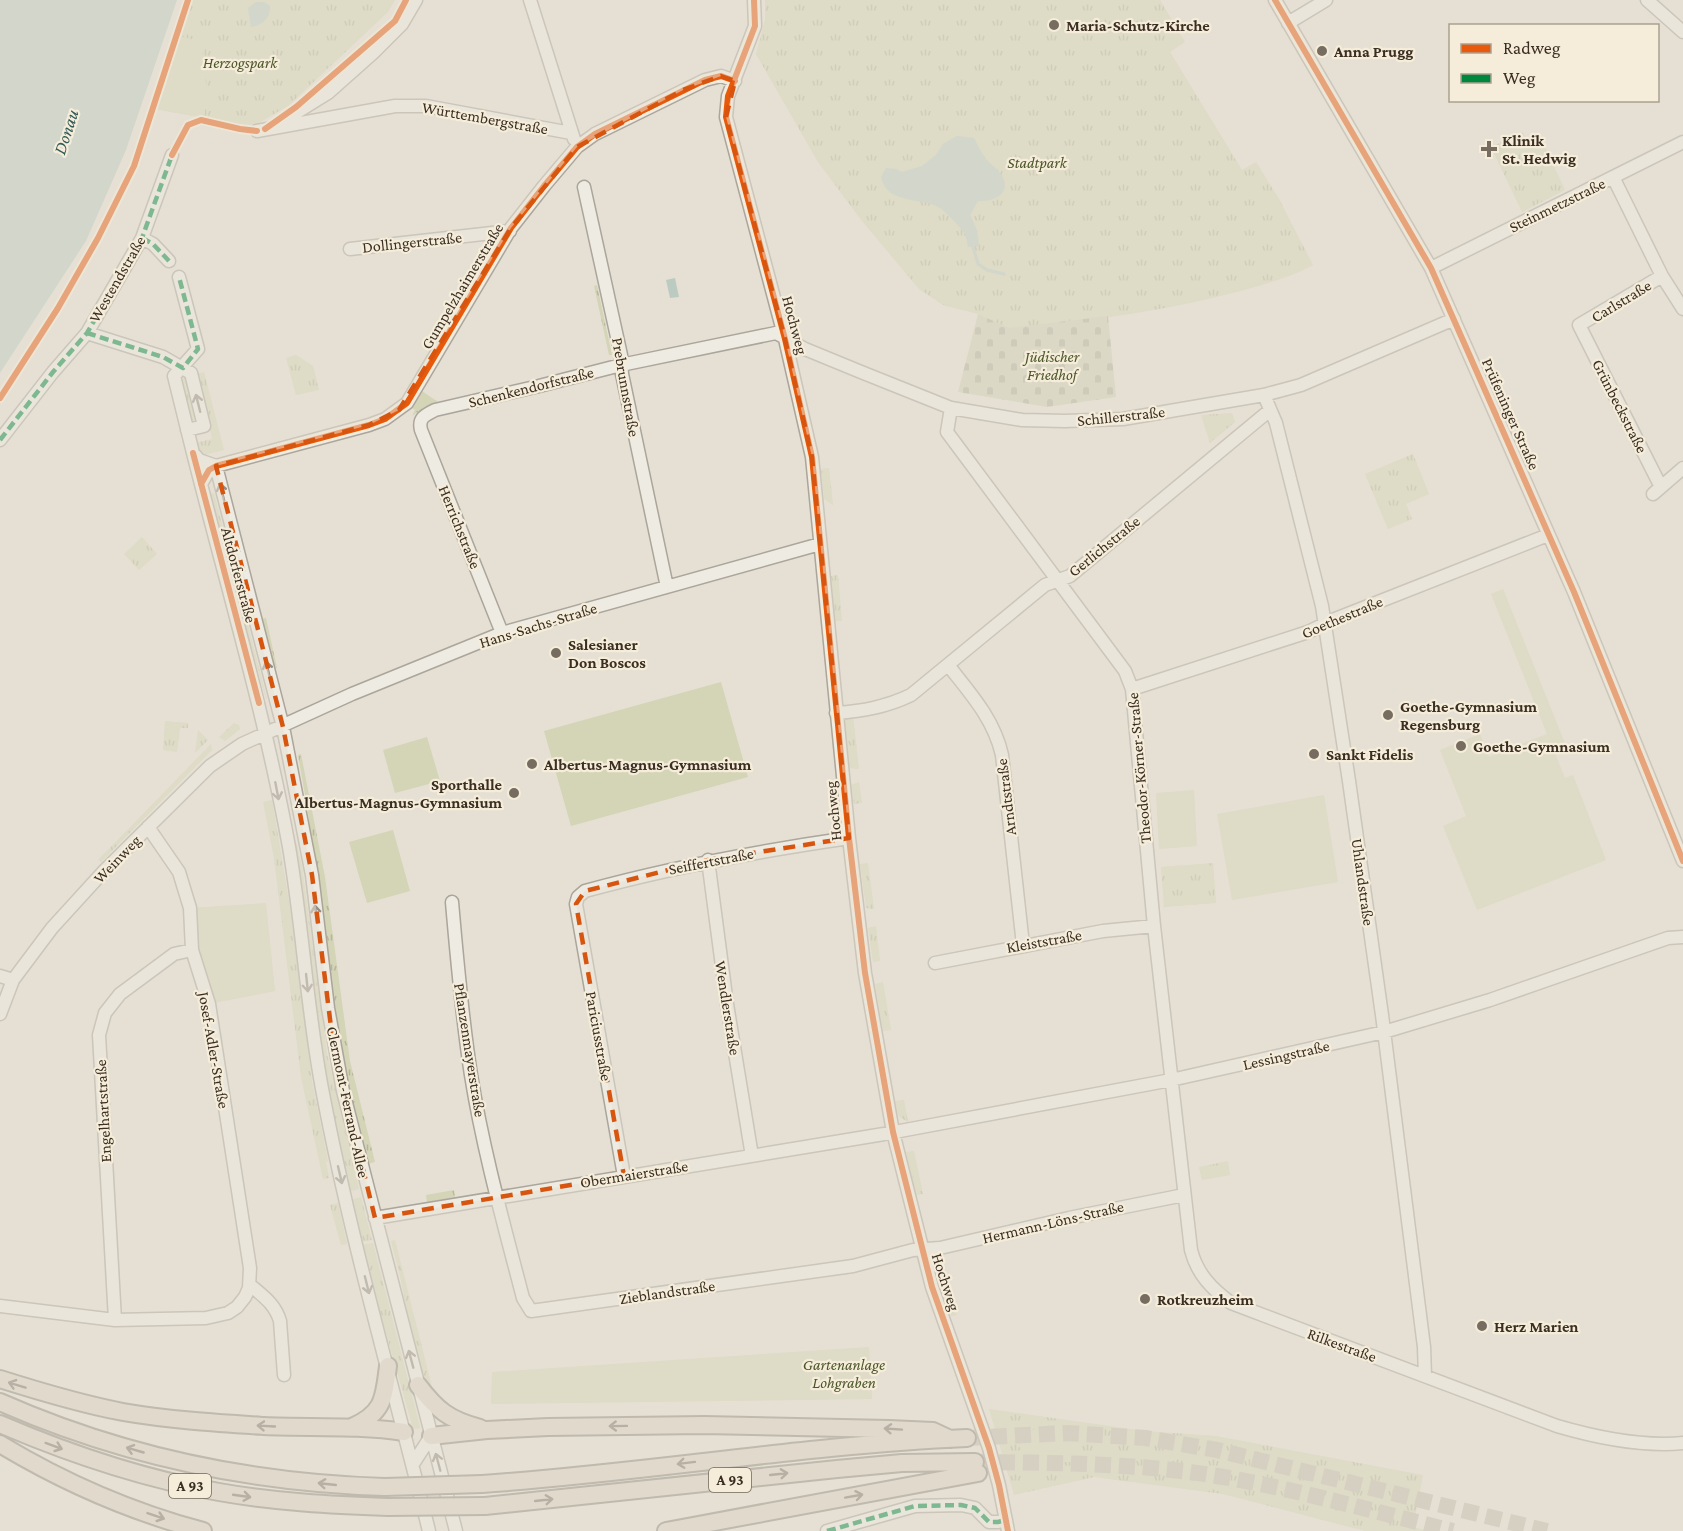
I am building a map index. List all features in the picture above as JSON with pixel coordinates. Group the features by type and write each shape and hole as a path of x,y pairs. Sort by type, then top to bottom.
{"highway":[{"path":"351,1427 366,1421 380,1406 388,1366"},
{"path":"0,1379 47,1394 124,1412 253,1425 351,1427 404,1432"},
{"path":"418,1385 442,1412 451,1418 487,1430"},
{"name":"A 93","path":"0,1402 52,1424 168,1460 259,1477 343,1486 482,1484 584,1476 790,1452 967,1438"},
{"name":"A 93","path":"0,1424 49,1445 102,1463 217,1492 270,1500 338,1506 485,1506 902,1463 977,1468 666,1531"},
{"path":"431,1436 487,1430 704,1425 812,1426 933,1431 950,1439"},
{"path":"0,1444 50,1472 96,1493 149,1514 203,1531"}],"street":[{"path":"272,129 328,93 373,53 402,24 416,0"},
{"path":"530,0 577,147"},
{"name":"Hochweg","path":"754,0 755,26 728,96 726,117 786,339 812,457 836,713 865,973 893,1132 922,1251 932,1287 989,1448 1007,1525"},
{"name":"Prüfeninger Straße","path":"1275,0 1431,268 1619,701 1683,860"},
{"path":"1288,23 1326,0"},
{"path":"1647,0 1683,32"},
{"name":"Gumpelzhaimerstraße","path":"216,465 369,425 399,410 407,403 510,231 532,200 577,147 595,134 705,80 721,76 735,81"},
{"name":"Württembergstraße","path":"256,130 395,106 426,106 571,133"},
{"name":"Steinmetzstraße","path":"1431,268 1683,142"},
{"name":"Westendstraße","path":"0,440 87,333 142,238 172,155"},
{"path":"1613,177 1662,276 1683,309"},
{"name":"Prebrunnstraße","path":"584,187 621,355 621,374 667,587"},
{"name":"Dollingerstraße","path":"350,249 510,231"},
{"path":"142,238 153,244 169,261"},
{"name":"Carlstraße","path":"1579,326 1662,276"},
{"name":"Altdorferstraße","path":"179,277 198,349 174,376 266,733"},
{"name":"Schillerstraße","path":"786,339 951,408 1022,420 1099,420 1175,411 1263,395 1301,385 1454,319"},
{"name":"Grünbeckstraße","path":"1579,326 1657,490 1683,468"},
{"name":"Westendstraße","path":"87,333 163,357 183,368"},
{"name":"Schenkendorfstraße","path":"420,422 423,417 435,410 621,365 776,333 786,339"},
{"path":"183,368 191,373 204,426 187,430"},
{"name":"Uhlandstraße","path":"1263,395 1276,423 1322,606 1351,791 1384,1032 1424,1347 1425,1376"},
{"name":"Theodor-Körner-Straße","path":"951,408 947,432 1125,671 1132,689 1171,1080"},
{"name":"Gerlichstraße","path":"836,713 893,704 911,695 1045,585 1070,576 1270,410"},
{"name":"Herrichstraße","path":"420,422 421,430 502,633"},
{"path":"193,453 199,460 216,465"},
{"path":"201,484 209,470 216,465"},
{"name":"Altdorferstraße","path":"216,465 283,727"},
{"name":"Goethestraße","path":"1132,689 1308,632 1548,535"},
{"name":"Hans-Sachs-Straße","path":"266,733 352,694 502,633 820,544"},
{"name":"Arndtstraße","path":"948,665 985,713 998,740 1002,755 1023,945"},
{"name":"Clermont-Ferrand-Allee","path":"283,727 312,875 334,1052 455,1530"},
{"name":"Clermont-Ferrand-Allee","path":"266,733 289,846 322,1092 340,1178 429,1531"},
{"name":"Weinweg","path":"0,1014 13,980 52,928 210,766 242,744 266,733"},
{"name":"Josef-Adler-Straße","path":"148,827 179,872 190,908 192,950 209,1004 250,1268 250,1285"},
{"name":"Seiffertstraße","path":"578,897 585,891 657,871 708,860 849,838"},
{"name":"Wendlerstraße","path":"708,860 727,1004 752,1156"},
{"name":"Pariciusstraße","path":"578,897 576,904 624,1176"},
{"name":"Pflanzenmayerstraße","path":"452,902 462,1011 472,1078 497,1197"},
{"name":"Kleiststraße","path":"935,963 1102,931 1154,926"},
{"name":"Lessingstraße","path":"893,1132 1171,1080 1384,1032 1490,1000 1668,938 1683,928"},
{"name":"Lessingstraße","path":"1668,938 1683,937"},
{"name":"Engelhartstraße","path":"115,1320 99,1035 105,1014 120,994 174,954 192,950"},
{"path":"0,976 13,980"},
{"name":"Rilkestraße","path":"1171,1080 1194,1261 1209,1284 1225,1299 1280,1323 1526,1415 1587,1435 1634,1442 1683,1443"},
{"name":"Obermaierstraße","path":"375,1218 893,1132"},
{"name":"Hermann-Löns-Straße","path":"922,1251 1184,1194"},
{"name":"Zieblandstraße","path":"497,1197 523,1298 531,1311 853,1266 913,1251 922,1251"},
{"path":"0,1306 115,1320 216,1316 228,1313 237,1307 245,1297 250,1285 271,1303 277,1312 280,1320 284,1375"},
{"path":"404,1432 431,1436 413,1464"},
{"name":"Hochweg","path":"827,1531 915,1506 961,1505 975,1508 985,1521 1007,1525"}],"highlighted area":[{"path":"721,76 735,81 726,117 785,339 812,457 849,838 708,860 585,891 576,904 624,1176 375,1218 334,1051 312,875 283,727 216,466 369,425 399,410 511,228 577,147 683,90"}],"green space":[{"name":"Herzogspark","path":"192,0 395,0 388,12 288,106 252,127 156,109"},
{"name":"Stadtpark","path":"765,0 1160,0 1185,42 1170,52 1242,170 1256,162 1279,199 1313,265 1297,273 1244,290 1161,309 1019,328 1008,328 978,314 943,305 919,289 862,221 818,162 756,54 765,20"},
{"path":"180,36 198,41 202,47 207,93 204,118 156,109"},
{"path":"1523,132 1534,148 1545,147 1565,190 1522,212 1491,147"},
{"path":"597,285 612,355 609,355 594,286"},
{"name":"Jüdischer Friedhof","path":"978,314 1009,328 1108,316 1116,397 1047,407 958,392"},
{"path":"296,355 313,366 319,390 296,395 286,358"},
{"path":"204,372 224,450 200,456 195,443 212,439 196,374"},
{"path":"185,377 196,421 190,420 178,378"},
{"path":"422,391 441,404 426,406 412,416 415,410 412,408"},
{"path":"1232,413 1235,422 1210,443 1201,415"},
{"path":"1413,454 1429,494 1406,504 1412,519 1388,529 1365,474"},
{"path":"829,468 833,505 824,499 821,469"},
{"path":"214,493 267,699 239,610 209,494"},
{"path":"142,537 157,554 139,570 124,554"},
{"path":"838,575 842,621 835,621 831,576"},
{"path":"1503,589 1566,746 1554,751 1565,778 1573,775 1606,860 1477,910 1443,826 1466,816 1440,750 1480,734 1489,757 1547,734 1491,594"},
{"path":"266,618 277,668 272,669 260,619"},
{"path":"721,682 748,777 571,826 544,731"},
{"path":"853,716 859,769 849,768 844,720"},
{"path":"165,721 188,723 188,728 180,728 177,752 163,750"},
{"path":"234,723 239,725 240,729 225,741 219,737"},
{"path":"198,730 208,740 195,753"},
{"path":"427,737 440,781 395,793 383,750"},
{"path":"211,744 212,750 101,862 98,860"},
{"path":"301,754 325,877 350,1061 375,1162 368,1164 343,1073 298,755"},
{"path":"859,782 862,803 854,804 851,785"},
{"path":"1194,790 1197,846 1159,849 1156,793"},
{"path":"1324,795 1338,882 1232,900 1217,814"},
{"path":"285,798 302,866 327,1054 359,1189 348,1192 331,1115"},
{"path":"272,800 292,919 312,1081 328,1161 326,1162 329,1178 323,1179 301,1077 274,858 263,802"},
{"path":"393,830 410,891 367,903 349,842"},
{"path":"868,863 874,909 866,908 860,864"},
{"path":"1213,863 1216,903 1164,907 1161,867"},
{"path":"266,903 275,991 209,1004 192,950 190,908"},
{"path":"876,926 880,961 873,962 868,928"},
{"path":"883,982 891,1030 883,1031 875,984"},
{"path":"904,1100 908,1122 898,1116 895,1101"},
{"path":"914,1151 923,1194 916,1195 906,1152"},
{"path":"1228,1161 1230,1175 1202,1180 1199,1167"},
{"path":"454,1190 455,1197 427,1202 426,1195"},
{"path":"361,1197 372,1240 360,1242 350,1200"},
{"path":"338,1203 347,1244 341,1245 330,1205"},
{"path":"395,1240 434,1399 422,1373 414,1346 391,1241"},
{"path":"373,1243 420,1427 418,1429 413,1428 361,1245"},
{"path":"939,1255 957,1315 951,1316 934,1262"},
{"name":"Gartenanlage Lohgraben","path":"869,1347 872,1399 491,1404 492,1372"},
{"path":"989,1409 1145,1431 1216,1436 1423,1475 1413,1527 1429,1531 1365,1531 1223,1494 1094,1477 1014,1495"},
{"path":"1018,1429 1045,1431 1056,1436 1075,1456 1072,1462 1036,1462 1016,1444 1013,1437"}],"water":[{"name":"Donau","path":"0,0 177,0 126,150 86,241 0,373"},
{"path":"256,2 264,2 270,6 270,10 265,20 251,27 248,8"},
{"path":"957,136 974,138 984,157 999,171 1004,180 1005,186 1001,194 991,200 978,201 970,215 977,230 979,246 968,247 966,236 949,215 940,208 895,195 884,185 881,177 886,168 902,172 922,166 936,155 943,144"},
{"path":"675,278 679,297 670,298 666,280"}],"waterway":[{"path":"973,247 978,264 987,270 1004,274"}],"tunnel":[{"path":"967,1438 1067,1433 1146,1438 1217,1450 1547,1531"},
{"path":"975,1462 1127,1466 1217,1476 1306,1494 1453,1531"}],"marked path":[{"path":"0,440 87,333 142,238 172,155"},
{"path":"142,238 153,244 169,261"},
{"path":"87,333 163,357 183,368 198,349 179,277"},
{"path":"827,1531 915,1506 961,1505 975,1508 989,1522 1006,1520"}],"cycle path":[{"path":"0,398 58,308 98,238 134,166 188,0"},
{"path":"265,129 296,107 395,21 406,0"},
{"path":"754,0 755,26 728,96 726,117 785,339 812,457 849,838 865,973 893,1132 932,1287 989,1448 1008,1531"},
{"path":"1275,0 1431,268 1574,592 1683,861"},
{"path":"201,484 209,470 216,466 369,425 385,419 407,403 511,228 577,147 595,134 705,80 721,76 735,81"},
{"path":"172,155 188,125 201,120 257,131"},
{"path":"193,453 259,703"}],"place":[{"name":"Maria-Schutz-Kirche","path":"1054,25"},
{"name":"Anna Prugg","path":"1322,51"},
{"name":"Klinik St. Hedwig","path":"1489,149"},
{"name":"Salesianer Don Boscos","path":"556,653"},
{"name":"Goethe-Gymnasium Regensburg","path":"1388,715"},
{"name":"Goethe-Gymnasium","path":"1461,746"},
{"name":"Sankt Fidelis","path":"1314,754"},
{"name":"Albertus-Magnus-Gymnasium","path":"532,764"},
{"name":"Sporthalle Albertus-Magnus-Gymnasium","path":"514,793"},
{"name":"Rotkreuzheim","path":"1145,1299"},
{"name":"Herz Marien","path":"1482,1326"}]}
